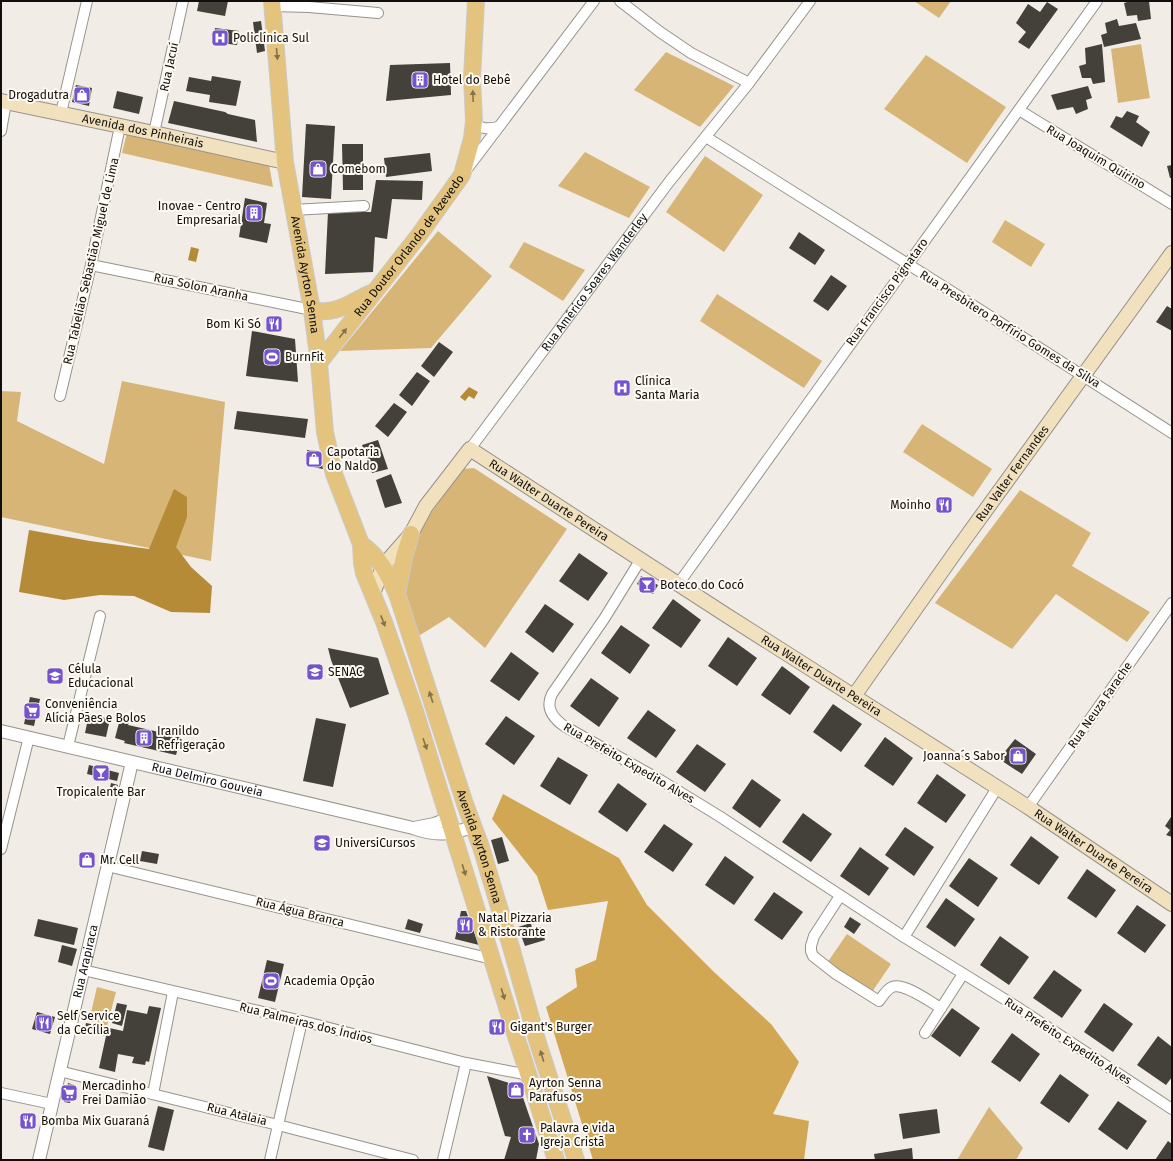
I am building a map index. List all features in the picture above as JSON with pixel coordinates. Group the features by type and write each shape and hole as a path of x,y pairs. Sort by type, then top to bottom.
{"main road":[{"path":"462,175 472,138 474,121 472,65 476,1"},
{"name":"Avenida Ayrton Senna","path":"272,3 286,162 293,210 312,310 329,454 338,487 361,549 364,573 415,711 434,769 450,826 556,1160"},
{"name":"Avenida dos Pinheirais","path":"3,101 286,162"},
{"name":"Rua Doutor Orlando de Azevedo","path":"319,363 419,235 462,175"},
{"name":"Rua Valter Fernandes","path":"854,696 964,541 1172,254"},
{"path":"312,310 332,312 375,291"},
{"name":"Rua Américo Soares Wanderley","path":"373,594 383,566 411,534 426,506 470,449"},
{"name":"Rua Walter Duarte Pereira","path":"470,449 679,583 726,615 1028,807 1172,904"},
{"path":"397,594 404,557 411,534"},
{"name":"Avenida Ayrton Senna","path":"361,549 370,550 383,566 397,594 474,827 509,939 561,1118 576,1160"},
{"path":"536,1096 544,1094 548,1095 555,1112 561,1118"}],"street":[{"path":"61,113 87,1"},
{"name":"Rua Jacuí","path":"154,133 183,1"},
{"name":"Rua Doutor Orlando de Azevedo","path":"462,175 594,1"},
{"path":"620,1 660,32 691,53 748,83"},
{"name":"Rua Américo Soares Wanderley","path":"470,449 669,182 706,137 810,1"},
{"name":"Rua Francisco Pignataro","path":"679,583 907,264 1098,1"},
{"path":"272,3 332,5 378,13"},
{"path":"1,131 3,101"},
{"name":"Rua Joaquim Quirino","path":"1019,110 1172,204"},
{"path":"474,121 480,127 484,128 498,127"},
{"name":"Rua Tabelião Sebastião Miguel de Lima","path":"60,396 91,265 120,126"},
{"name":"Rua Presbítero Porfírio Gomes da Silva","path":"706,137 1172,433"},
{"path":"293,210 364,206"},
{"name":"Rua Solon Aranha","path":"91,265 312,310"},
{"name":"Rua Prefeito Expedito Alves","path":"641,559 604,619 552,694 549,709 559,722 719,816 840,896 1026,1013 1172,1109"},
{"name":"Rua Neuza Farache","path":"1028,807 1172,603"},
{"path":"68,746 100,616"},
{"name":"Rua Delmiro Gouveia","path":"1,730 413,828 434,824 474,827"},
{"path":"1,849 29,737"},
{"name":"Rua Arapiraca","path":"39,1160 132,762"},
{"path":"904,937 997,788"},
{"name":"Rua Água Branca","path":"107,866 492,959"},
{"path":"840,896 814,936 811,946 813,956 836,974 879,1001 887,990 891,987 898,986 906,988 941,1008"},
{"name":"Rua Palmeiras dos Índios","path":"83,970 302,1021 466,1063 529,1075"},
{"path":"925,1033 963,974"},
{"path":"153,1094 173,992"},
{"path":"270,1160 302,1021"},
{"path":"443,1160 466,1063"},
{"name":"Rua Atalaia","path":"59,1071 413,1160"},
{"path":"1,1093 52,1104"}],"shaded area":[{"path":"914,1 951,1 939,18"},
{"path":"1141,44 1150,98 1118,103 1111,49"},
{"path":"666,52 734,86 700,127 634,90"},
{"path":"926,55 1006,107 967,163 884,109"},
{"path":"127,133 269,164 273,187 122,153"},
{"path":"585,152 650,187 629,218 558,186"},
{"path":"705,156 763,195 724,252 666,212"},
{"path":"1005,220 1045,244 1031,267 992,242"},
{"path":"438,231 492,276 431,348 340,351"},
{"path":"524,242 585,270 563,301 509,267"},
{"path":"191,247 199,249 196,262 188,260"},
{"path":"717,294 822,361 804,388 700,321"},
{"path":"122,381 225,402 211,561 1,517 1,391 21,392 17,421 104,464"},
{"path":"469,387 478,392 474,399 469,396 465,401 460,397"},
{"path":"922,424 992,469 973,497 903,452"},
{"path":"474,468 567,529 485,648 449,617 417,637 403,592 410,562 421,531 431,513 462,469"},
{"path":"174,489 187,497 187,517 176,547 191,567 212,586 210,613 171,612 134,596 100,595 64,600 19,592 29,530 90,541 149,549"},
{"path":"1020,490 1091,533 1072,566 1150,612 1127,642 1056,594 1012,649 935,603"},
{"path":"503,794 619,858 647,905 715,973 771,1024 799,1062 773,1114 809,1121 804,1160 593,1160 546,1007 577,987 575,969 596,960 608,901 548,910 537,876 492,819"},
{"path":"847,934 891,964 872,992 827,963"},
{"path":"97,987 116,992 107,1026 89,1021"},
{"path":"989,1107 1023,1148 1016,1160 957,1160"}],"building":[{"path":"199,1 228,1 225,16 197,11"},
{"path":"1131,1 1149,1 1151,19 1138,21 1137,15 1127,16 1124,3"},
{"path":"1047,2 1058,9 1029,49 1018,42 1026,32 1016,23 1028,4 1040,12"},
{"path":"1117,19 1119,26 1136,23 1141,39 1104,47 1101,35 1107,33 1105,23"},
{"path":"261,21 265,51 257,53 253,22"},
{"path":"215,28 239,31 237,45 213,42"},
{"path":"1102,44 1105,82 1093,84 1091,78 1082,78 1079,66 1086,64 1085,48"},
{"name":"Hotel do Bebê","path":"450,63 451,95 386,101 390,65"},
{"path":"212,76 241,81 236,106 209,102 210,95 186,91 189,77 211,81"},
{"name":"Drogadutra","path":"76,85 92,88 89,106 72,102"},
{"path":"1088,86 1092,98 1086,100 1088,109 1076,114 1073,107 1057,110 1051,95"},
{"path":"117,91 143,97 139,114 113,108"},
{"path":"174,101 255,120 257,142 168,123"},
{"path":"1127,111 1139,116 1136,122 1150,132 1142,147 1110,127 1116,116 1122,118"},
{"name":"Comebom","path":"306,124 335,126 331,199 302,197"},
{"path":"342,144 363,144 363,190 343,190"},
{"path":"430,153 432,171 386,177 384,158"},
{"path":"1172,165 1172,178 1170,178 1167,166"},
{"path":"376,180 423,181 422,200 392,199 387,239 375,237 373,272 325,274 328,212 371,212"},
{"name":"Inovae - Centro Empresarial","path":"245,198 267,203 264,223 271,224 267,243 239,237"},
{"path":"799,232 825,250 815,265 789,248"},
{"path":"831,275 847,286 828,311 813,301"},
{"path":"1167,306 1172,309 1172,331 1156,322"},
{"name":"BurnFit","path":"252,331 295,339 298,382 246,376"},
{"path":"439,342 453,352 434,377 421,366"},
{"path":"417,372 430,381 412,406 399,395"},
{"path":"394,403 407,412 388,437 375,426"},
{"path":"237,411 308,419 305,438 234,429"},
{"path":"378,440 388,469 372,473 362,445"},
{"name":"Capotaria do Naldo","path":"307,450 319,451 323,469 307,466"},
{"path":"391,474 402,503 385,508 376,480"},
{"path":"579,553 608,573 588,601 559,581"},
{"name":"Boteco do Cocó","path":"641,576 658,585 653,594 637,584"},
{"path":"673,599 701,620 681,648 652,628"},
{"path":"545,604 574,624 553,653 525,632"},
{"path":"621,625 650,645 630,674 601,653"},
{"path":"728,637 757,658 737,686 708,666"},
{"path":"328,648 378,658 389,694 350,708 331,660"},
{"path":"511,652 539,673 519,701 490,681"},
{"path":"782,666 810,687 790,715 761,695"},
{"path":"591,678 619,698 599,727 570,706"},
{"name":"Conveniência Alícia Pães e Bolos","path":"30,697 40,699 34,726 24,724"},
{"path":"833,704 862,724 841,752 813,732"},
{"path":"648,710 676,730 656,758 627,738"},
{"path":"89,714 110,719 106,737 85,733"},
{"path":"506,716 535,736 514,765 485,744"},
{"path":"316,718 346,724 333,787 303,781"},
{"path":"120,719 129,722 128,725 181,737 176,755 124,743 125,741 115,738"},
{"path":"885,737 913,758 893,786 864,766"},
{"name":"Joanna´s Sabor","path":"1015,739 1036,754 1022,774 999,759"},
{"path":"697,744 726,764 705,792 676,772"},
{"path":"558,757 588,775 570,805 540,786"},
{"name":"Tropicalente Bar","path":"89,765 119,773 117,781 87,774"},
{"path":"937,774 966,795 946,823 917,803"},
{"path":"752,779 781,800 760,828 732,808"},
{"path":"111,783 118,785 116,790 110,788"},
{"path":"618,783 647,804 627,832 598,812"},
{"path":"803,813 832,834 811,862 782,842"},
{"path":"1171,817 1172,837 1166,835 1170,830 1165,826"},
{"path":"664,824 693,844 673,872 644,852"},
{"path":"905,827 934,847 914,876 885,855"},
{"path":"1031,836 1059,857 1039,885 1010,865"},
{"path":"502,837 509,861 498,864 491,840"},
{"path":"860,847 889,868 869,896 840,876"},
{"path":"142,851 159,854 157,864 140,861"},
{"name":"Mr. Cell","path":"81,856 95,859 93,864 80,860"},
{"path":"725,856 754,877 734,905 705,885"},
{"path":"969,858 998,878 978,907 949,886"},
{"path":"1087,869 1116,890 1096,918 1067,898"},
{"path":"774,892 803,912 782,940 754,920"},
{"path":"946,898 975,919 955,947 926,927"},
{"path":"1137,905 1166,925 1145,953 1117,933"},
{"name":"Natal Pizzaria & Ristorante","path":"461,911 466,911 479,945 455,939"},
{"path":"850,917 861,924 854,934 844,927"},
{"path":"38,919 78,928 74,945 34,936"},
{"path":"408,919 423,924 420,933 405,929"},
{"path":"531,923 532,929 541,927 545,940 525,946 518,927"},
{"path":"1000,936 1029,957 1009,985 980,965"},
{"path":"62,945 77,949 72,966 58,962"},
{"name":"Academia Opção","path":"267,960 284,964 275,1002 258,998"},
{"path":"1054,970 1082,990 1062,1018 1033,998"},
{"path":"117,1003 127,1005 122,1026 112,1023"},
{"path":"1104,1003 1133,1024 1113,1052 1084,1032"},
{"path":"149,1006 161,1008 149,1062 146,1061 145,1065 132,1063 134,1057 118,1054 115,1072 99,1068 106,1036 84,1032 86,1023 123,1031 127,1010 147,1014"},
{"path":"952,1008 980,1028 960,1057 931,1036"},
{"name":"Self Service da Cecília","path":"37,1012 55,1017 50,1034 32,1029"},
{"path":"1012,1033 1040,1054 1020,1082 991,1062"},
{"path":"1158,1036 1172,1047 1172,1077 1166,1085 1137,1065"},
{"path":"1060,1074 1089,1095 1069,1123 1040,1103"},
{"path":"487,1076 519,1086 539,1144 536,1160 504,1160 511,1137 505,1136"},
{"name":"Mercadinho Frei Damião","path":"68,1083 74,1085 70,1103 64,1102"},
{"path":"1118,1101 1147,1121 1127,1150 1098,1129"},
{"path":"158,1106 174,1110 164,1151 148,1147"},
{"path":"937,1109 940,1133 903,1139 899,1114"},
{"name":"Bomba Mix Guaraná","path":"23,1114 35,1118 32,1127 21,1123"},
{"path":"1168,1141 1172,1144 1172,1160 1155,1160"},
{"path":"912,1148 913,1160 875,1160 874,1154"}],"place":[{"name":"Policlínica Sul","path":"220,38"},
{"name":"Hotel do Bebê","path":"420,80"},
{"name":"Drogadutra","path":"82,95"},
{"name":"Comebom","path":"318,169"},
{"name":"Inovae - Centro Empresarial","path":"254,213"},
{"name":"Bom Ki Só","path":"274,324"},
{"name":"BurnFit","path":"272,357"},
{"name":"Clínica Santa Maria","path":"622,388"},
{"name":"Capotaria do Naldo","path":"314,459"},
{"name":"Moinho","path":"944,505"},
{"name":"Boteco do Cocó","path":"647,585"},
{"name":"SENAC","path":"315,672"},
{"name":"Célula Educacional","path":"55,676"},
{"name":"Conveniência Alícia Pães e Bolos","path":"32,711"},
{"name":"Iranildo Refrigeração","path":"144,738"},
{"name":"Joanna´s Sabor","path":"1018,756"},
{"name":"Tropicalente Bar","path":"101,773"},
{"name":"UniversiCursos","path":"322,843"},
{"name":"Mr. Cell","path":"87,860"},
{"name":"Natal Pizzaria & Ristorante","path":"465,925"},
{"name":"Academia Opção","path":"271,981"},
{"name":"Self Service da Cecília","path":"44,1023"},
{"name":"Gigant's Burger","path":"497,1027"},
{"name":"Ayrton Senna Parafusos","path":"516,1090"},
{"name":"Mercadinho Frei Damião","path":"69,1093"},
{"name":"Bomba Mix Guaraná","path":"28,1121"},
{"name":"Palavra e vida Igreja Cristã","path":"527,1135"}]}
